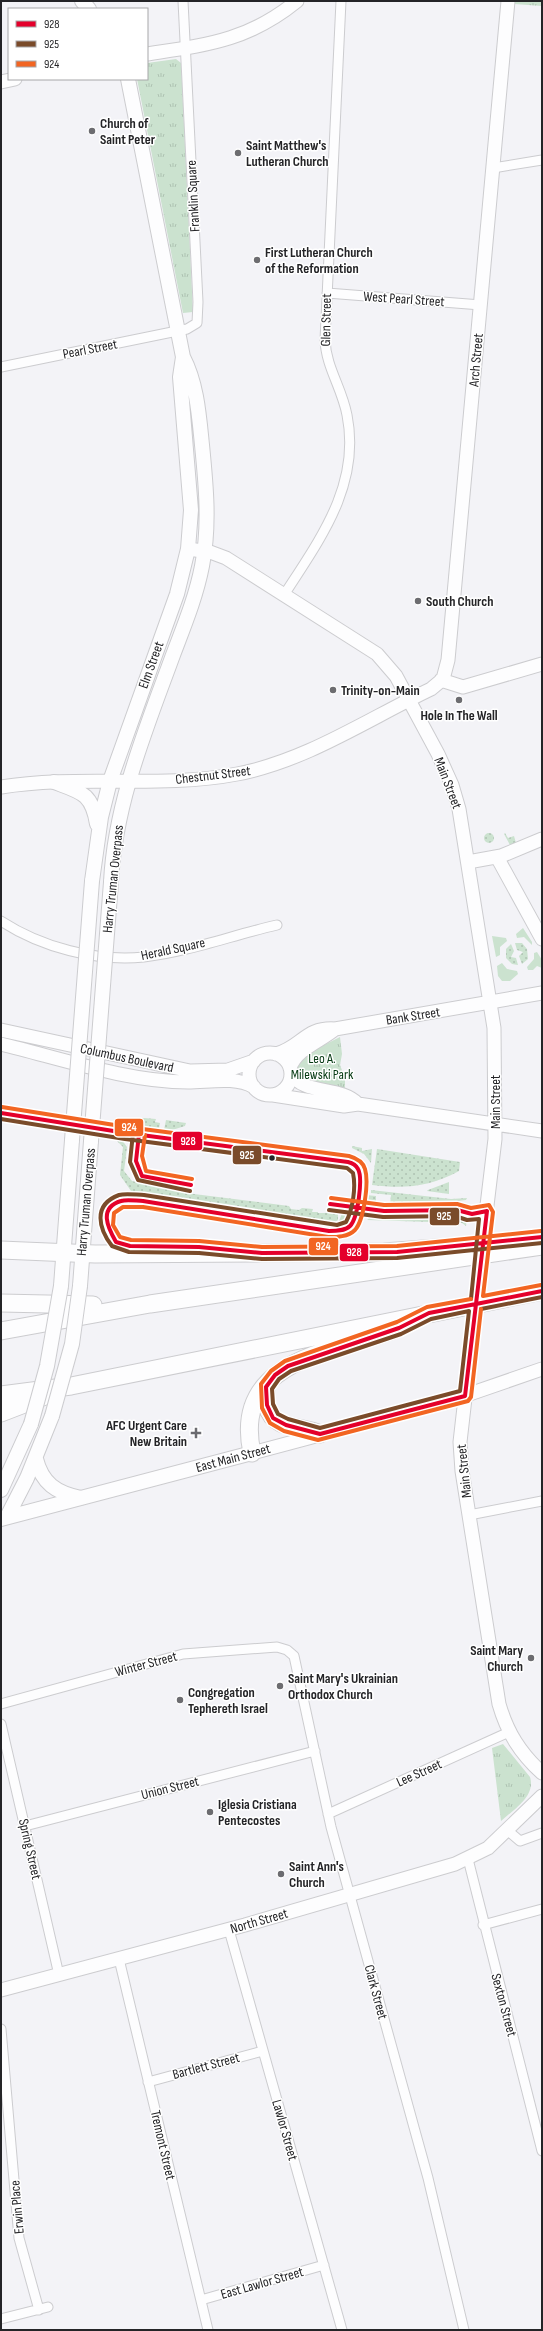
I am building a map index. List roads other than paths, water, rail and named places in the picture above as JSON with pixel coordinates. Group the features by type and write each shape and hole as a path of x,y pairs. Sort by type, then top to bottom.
{"highway":[{"path":"1,1250 82,1254 397,1252 542,1237"},
{"path":"1,1331 150,1304 542,1246"},
{"path":"1,1395 71,1386 542,1291"},
{"path":"1,1303 60,1305 150,1304"},
{"path":"252,1453 249,1427 251,1409 257,1393 266,1387 275,1375 292,1364 399,1328 429,1314"},
{"path":"1,1413 71,1386"},
{"path":"266,1387 267,1407 275,1420 292,1427 320,1434"}],"main road":[{"path":"128,80 183,357 192,375 188,388 191,520 188,549"},
{"path":"188,388 206,488 204,551"},
{"path":"190,490 206,488"},
{"name":"Elm Street","path":"110,781 171,611 184,572 188,549"},
{"name":"Elm Street","path":"129,780 198,585 204,551"},
{"path":"171,611 176,622 178,641"},
{"name":"Harry Truman Overpass","path":"3,1522 36,1459 52,1416 71,1348 80,1286 110,882 116,832 129,780"},
{"name":"Harry Truman Overpass","path":"1,1490 30,1424 47,1366 61,1286 92,881 98,832 110,781"},
{"path":"54,782 84,794 90,799 94,809 98,832"},
{"name":"East Main Street","path":"3,1522 81,1498 252,1453"},
{"path":"36,1459 41,1475 49,1485 62,1493 81,1498"}],"street":[{"path":"183,1 186,49"},
{"path":"148,54 217,43 245,33 271,20 297,1"},
{"name":"Glen Street","path":"284,595 334,516 344,492 349,466 350,438 347,414 326,352 327,293 341,1"},
{"name":"Arch Street","path":"441,680 446,672 448,656 482,305 508,1"},
{"name":"Franklin Square","path":"179,331 195,326 199,312 186,49"},
{"path":"493,168 542,160"},
{"name":"West Pearl Street","path":"327,293 482,305"},
{"name":"Pearl Street","path":"1,367 179,331"},
{"name":"Main Street","path":"188,549 204,551 226,558 374,652 393,672 409,700 454,789 468,862 491,1002 494,1035 495,1124 486,1222 472,1335 460,1454 497,1693 509,1732 522,1752 542,1773"},
{"path":"409,700 431,689 441,680 463,686 542,664"},
{"name":"Chestnut Street","path":"1,788 54,782 206,779 266,768 309,751 409,700"},
{"path":"468,862 497,857 542,839"},
{"path":"497,857 542,939"},
{"name":"Herald Square","path":"1,921 23,934 54,946 88,953 127,957 166,953 277,925"},
{"name":"Bank Street","path":"276,1054 291,1049 317,1029 335,1029 542,993"},
{"name":"Bank Street","path":"291,1070 297,1056 335,1029"},
{"name":"Columbus Boulevard","path":"1,1030 124,1057 203,1072 228,1070 254,1061"},
{"name":"Columbus Boulevard","path":"1,1044 126,1074 169,1081 236,1081 254,1087"},
{"path":"358,1104 347,1096 304,1085 284,1059 276,1054 264,1054 254,1061 249,1074 254,1087 263,1094 344,1106 358,1104 542,1131"},
{"path":"124,1057 123,1066 126,1074"},
{"path":"273,1095 284,1089 289,1084 291,1070"},
{"name":"East Main Street","path":"252,1453 466,1396 542,1369"},
{"path":"469,1515 542,1501"},
{"name":"Winter Street","path":"1,1704 194,1652 273,1647 284,1649 293,1654"},
{"name":"Clark Street","path":"293,1654 297,1662 328,1814 445,2244 464,2330"},
{"name":"Spring Street","path":"1,1724 59,1975"},
{"name":"Lee Street","path":"328,1814 509,1732"},
{"name":"Union Street","path":"24,1826 315,1751"},
{"name":"North Street","path":"1,1990 229,1930 468,1859 488,1848 542,1796"},
{"path":"506,1830 520,1841 542,1833"},
{"name":"Sexton Street","path":"468,1859 483,1925 542,2151"},
{"path":"483,1925 542,1909"},
{"name":"Lawlor Street","path":"229,1930 342,2330"},
{"name":"Tremont Street","path":"119,1959 208,2330"},
{"name":"Erwin Place","path":"1,2030 19,2238 44,2309 1,2319"},
{"name":"Bartlett Street","path":"148,2082 263,2051"},
{"name":"East Lawlor Street","path":"201,2300 324,2265"}],"place":[{"name":"Church of Saint Peter","path":"92,131"},
{"name":"Saint Matthew's Lutheran Church","path":"238,153"},
{"name":"First Lutheran Church of the Reformation","path":"257,260"},
{"name":"South Church","path":"418,601"},
{"name":"Trinity-on-Main","path":"333,690"},
{"name":"Hole In The Wall","path":"459,700"},
{"name":"AFC Urgent Care New Britain","path":"196,1433"},
{"name":"Saint Mary Church","path":"531,1658"},
{"name":"Saint Mary's Ukrainian Orthodox Church","path":"280,1686"},
{"name":"Congregation Tephereth Israel","path":"180,1700"},
{"name":"Iglesia Cristiana Pentecostes","path":"210,1812"},
{"name":"Saint Ann's Church","path":"281,1874"}],"park label":[{"name":"Leo A. Milewski Park","path":"322,1066"}]}
